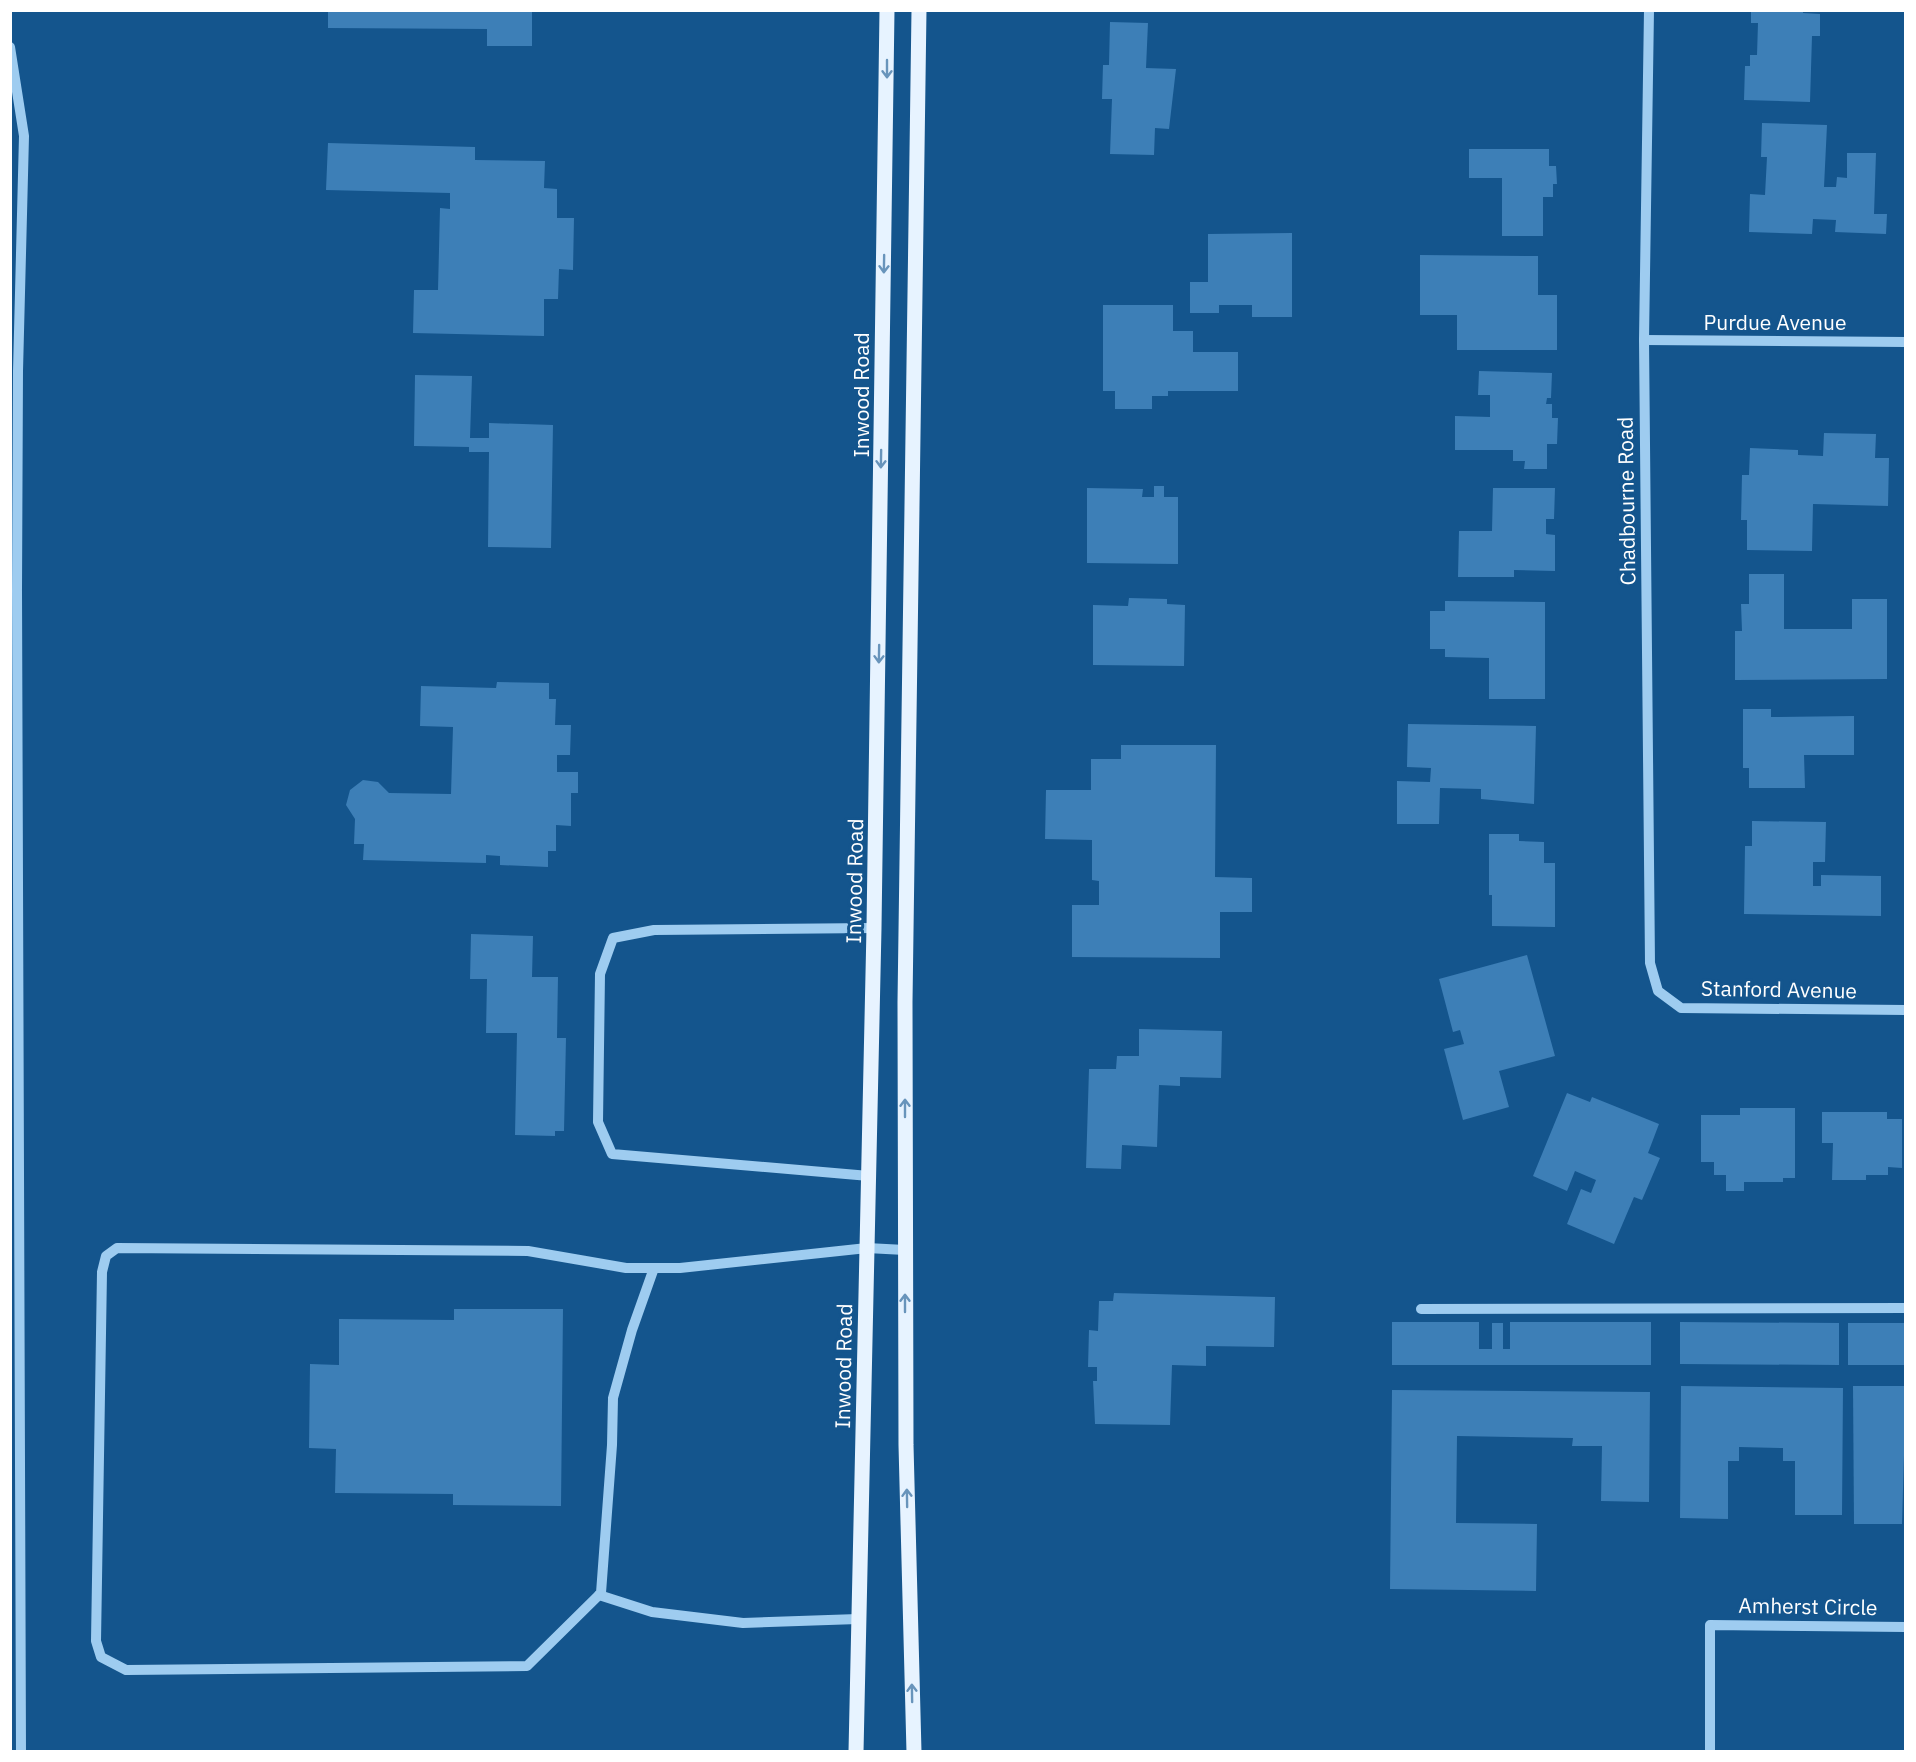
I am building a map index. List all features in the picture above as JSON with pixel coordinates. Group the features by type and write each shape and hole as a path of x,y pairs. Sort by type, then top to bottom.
{"main road":[{"name":"Inwood Road","path":"856,1752 874,928 887,10"},
{"path":"914,1752 906,1445 905,1002 919,10"}],"street":[{"name":"Chadbourne Road","path":"1649,10 1644,340 1650,963 1658,991"},
{"path":"10,47 24,136 14,371 16,1673 21,1752"},
{"name":"Purdue Avenue","path":"1644,340 1905,342"},
{"path":"868,1176 612,1155 598,1122 600,974 613,938 654,930 874,928"},
{"name":"Stanford Avenue","path":"1658,991 1682,1008 1905,1010"},
{"path":"654,1268 632,1330 613,1398 612,1445 599,1594 527,1666 126,1670 101,1657 96,1641 102,1272 106,1256 117,1248 528,1251 626,1268 654,1268 680,1268 867,1248 905,1250"},
{"path":"1421,1309 1905,1308"},
{"path":"599,1594 652,1612 743,1623 858,1619"},
{"name":"Amherst Circle","path":"1710,1752 1710,1625 1905,1627"}],"building":[{"path":"328,10 532,10 532,46 487,46 487,29 328,28"},
{"path":"1751,10 1803,10 1803,13 1820,14 1820,36 1812,36 1810,102 1744,100 1745,66 1750,66 1750,55 1757,55 1758,23 1751,23"},
{"path":"1110,22 1148,23 1146,68 1176,69 1169,129 1155,128 1154,155 1110,154 1112,99 1102,99 1103,65 1109,65"},
{"path":"1762,123 1827,125 1824,187 1836,187 1837,177 1847,178 1847,153 1876,153 1874,214 1887,214 1886,234 1835,232 1836,220 1813,219 1812,234 1749,232 1750,194 1765,195 1767,157 1761,157"},
{"path":"328,143 475,147 475,160 545,161 544,188 557,189 557,218 574,218 573,270 559,269 558,299 544,299 544,336 413,333 414,290 438,290 440,208 450,209 450,193 326,190"},
{"path":"1469,149 1549,149 1549,166 1556,166 1557,184 1553,184 1553,197 1543,197 1543,236 1502,236 1502,178 1469,178"},
{"path":"1292,233 1292,317 1252,317 1252,305 1219,305 1219,313 1190,313 1190,282 1208,282 1208,234"},
{"path":"1420,255 1538,256 1538,295 1557,295 1557,350 1457,350 1457,315 1420,315"},
{"path":"1103,305 1173,305 1173,331 1193,331 1193,352 1238,352 1238,391 1168,391 1168,396 1152,396 1152,409 1115,409 1115,391 1103,391"},
{"path":"1479,371 1552,373 1551,398 1547,398 1546,404 1552,404 1552,418 1558,418 1557,444 1547,444 1547,469 1524,469 1525,461 1513,461 1513,450 1455,450 1455,416 1490,417 1490,395 1478,395"},
{"path":"415,375 472,376 470,438 489,438 489,423 553,425 551,548 488,547 489,452 469,452 469,447 414,446"},
{"path":"1824,433 1876,434 1875,458 1889,458 1888,506 1813,504 1812,551 1747,550 1747,520 1741,520 1742,475 1749,475 1750,448 1798,450 1798,455 1823,456"},
{"path":"1154,486 1164,486 1164,497 1178,497 1178,564 1087,563 1087,488 1143,489 1142,497 1154,497"},
{"path":"1493,488 1555,488 1554,519 1546,519 1546,534 1555,535 1555,571 1514,570 1514,577 1458,577 1459,531 1492,531"},
{"path":"1749,574 1784,574 1784,629 1852,629 1852,599 1887,599 1887,679 1735,680 1735,631 1742,631 1741,604 1749,604"},
{"path":"1129,598 1167,599 1167,604 1185,605 1184,666 1093,665 1093,605 1128,606"},
{"path":"1445,601 1545,602 1545,699 1489,699 1489,658 1445,657 1445,649 1430,649 1430,611 1445,611"},
{"path":"497,682 549,683 549,699 556,699 555,725 571,725 570,755 557,755 557,772 578,772 578,793 571,793 571,826 556,825 556,851 548,851 548,867 500,865 500,856 486,855 486,863 363,860 364,844 354,844 355,819 346,805 350,790 363,780 378,782 389,793 451,794 453,727 420,726 421,686 496,688"},
{"path":"1743,709 1771,709 1771,717 1854,716 1854,755 1804,755 1805,788 1749,788 1749,768 1743,768"},
{"path":"1408,724 1536,726 1534,804 1481,799 1481,789 1440,788 1439,824 1397,824 1397,781 1430,782 1431,768 1407,767"},
{"path":"1121,745 1216,745 1215,877 1252,878 1252,912 1220,912 1220,958 1072,957 1072,905 1099,905 1099,881 1092,880 1092,840 1045,839 1046,790 1091,790 1091,759 1121,759"},
{"path":"1752,821 1826,822 1825,862 1813,862 1813,886 1821,886 1821,875 1881,876 1881,916 1744,914 1745,846 1752,846"},
{"path":"1489,834 1519,834 1519,841 1544,842 1544,863 1555,863 1555,927 1492,926 1492,895 1489,895"},
{"path":"471,934 533,936 532,977 558,977 557,1038 566,1038 564,1131 555,1131 555,1136 515,1135 517,1033 486,1033 487,979 470,979"},
{"path":"1527,955 1555,1056 1499,1071 1509,1107 1463,1120 1444,1049 1464,1044 1460,1030 1453,1032 1439,979"},
{"path":"1139,1029 1222,1031 1221,1078 1180,1077 1180,1086 1159,1085 1157,1147 1122,1145 1121,1169 1086,1168 1089,1069 1116,1069 1117,1056 1139,1056"},
{"path":"1567,1093 1590,1102 1592,1097 1659,1124 1648,1153 1660,1158 1642,1200 1634,1197 1614,1244 1567,1224 1581,1189 1591,1193 1596,1180 1575,1171 1567,1191 1533,1176"},
{"path":"1740,1108 1795,1108 1795,1178 1783,1178 1783,1182 1744,1182 1744,1191 1726,1191 1726,1175 1714,1175 1714,1162 1701,1162 1701,1115 1740,1115"},
{"path":"1822,1112 1887,1112 1887,1119 1902,1119 1902,1168 1888,1167 1888,1175 1866,1175 1866,1180 1832,1180 1833,1143 1822,1143"},
{"path":"1114,1293 1275,1297 1274,1347 1206,1346 1206,1366 1172,1365 1170,1425 1095,1424 1093,1381 1097,1381 1097,1367 1088,1367 1089,1330 1098,1331 1099,1301 1113,1301"},
{"path":"454,1309 563,1309 561,1506 453,1505 453,1494 335,1493 336,1449 309,1448 310,1364 339,1365 339,1319 454,1320"},
{"path":"1392,1322 1479,1322 1479,1349 1492,1349 1492,1323 1503,1323 1503,1349 1510,1349 1510,1322 1651,1322 1651,1365 1392,1365"},
{"path":"1680,1322 1839,1323 1839,1365 1680,1364"},
{"path":"1848,1323 1906,1323 1906,1365 1848,1365"},
{"path":"1681,1386 1843,1388 1842,1515 1795,1515 1795,1461 1783,1461 1783,1448 1739,1447 1739,1461 1728,1461 1728,1519 1680,1518"},
{"path":"1853,1386 1906,1386 1902,1524 1854,1524"},
{"path":"1392,1390 1650,1392 1649,1502 1601,1501 1602,1446 1572,1446 1573,1438 1457,1436 1456,1523 1537,1524 1536,1591 1390,1589"}]}
